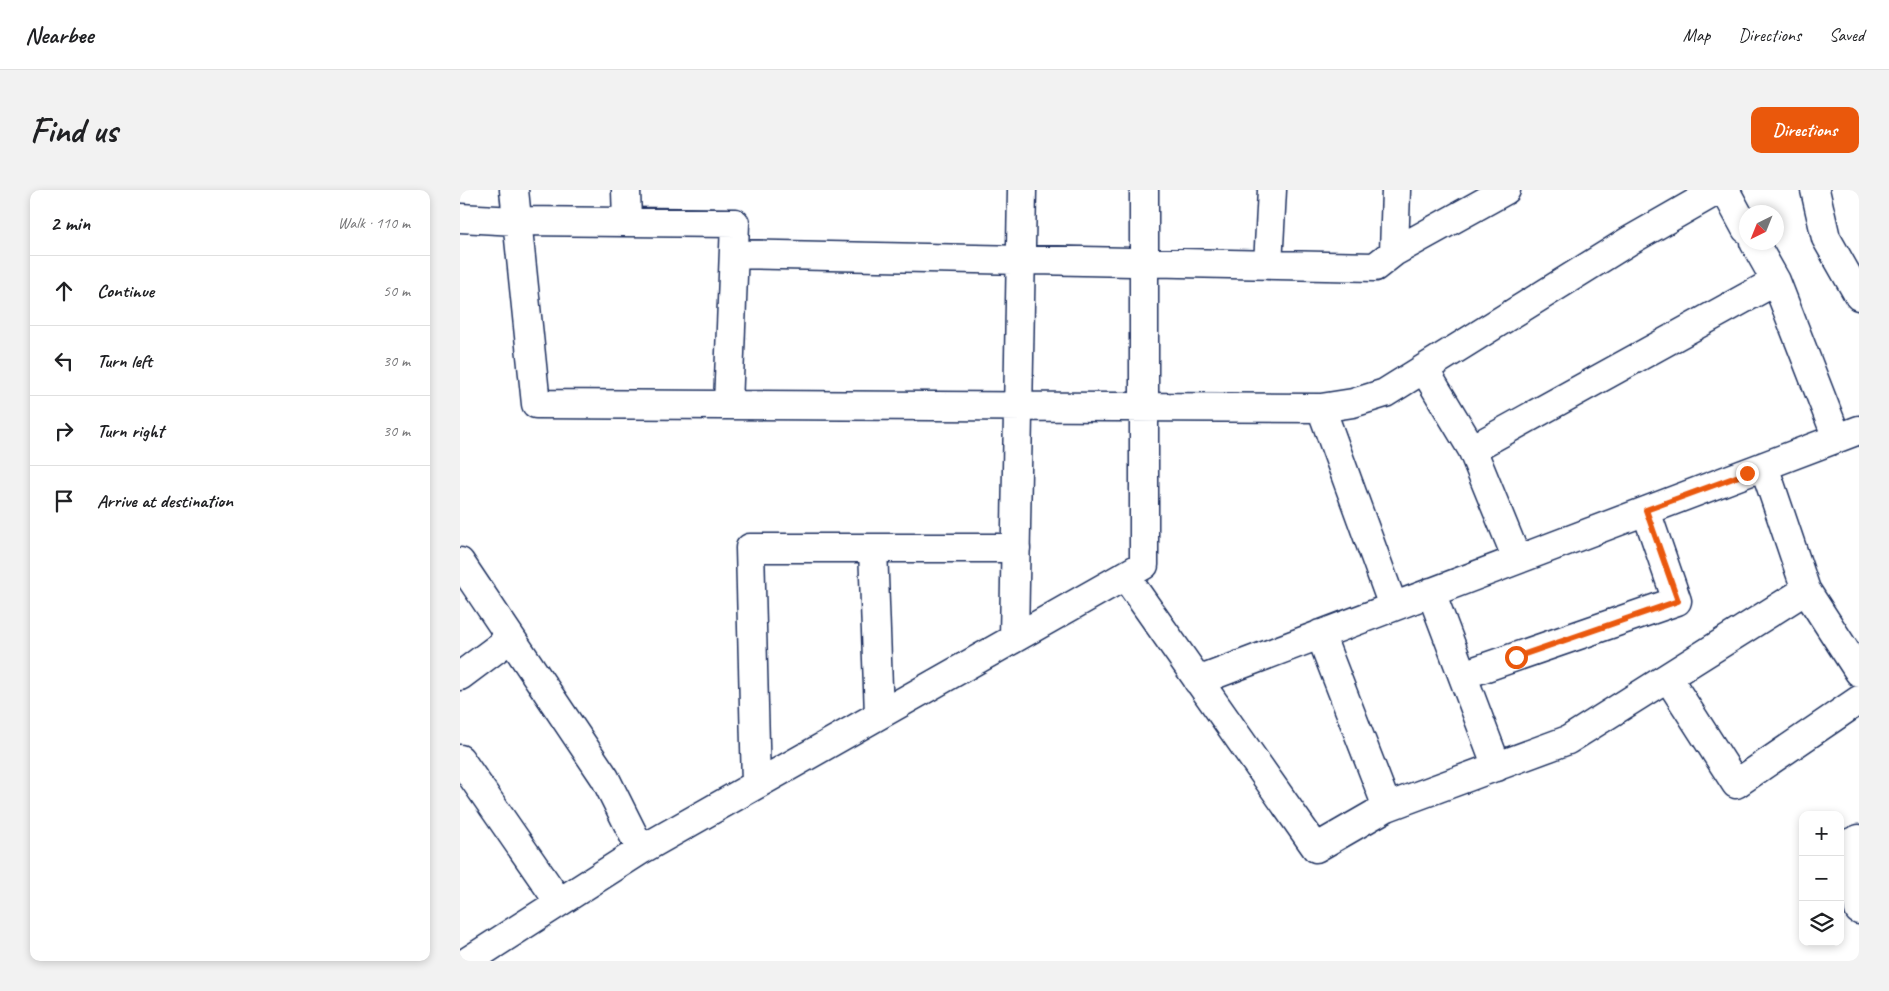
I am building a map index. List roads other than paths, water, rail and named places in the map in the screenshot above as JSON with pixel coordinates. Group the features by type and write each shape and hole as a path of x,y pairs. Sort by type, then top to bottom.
{"street":[{"path":"514,190 536,404 1321,408 1353,403 1385,392 1629,241 1718,190"},
{"path":"626,190 628,222"},
{"path":"1014,638 1022,190"},
{"path":"468,961 641,850 1144,565 1144,190"},
{"path":"1268,265 1272,190"},
{"path":"1394,252 1396,190"},
{"path":"734,254 1376,266 1394,252 1506,190"},
{"path":"1725,190 1739,215"},
{"path":"1815,190 1826,238 1859,296"},
{"path":"460,218 517,221 735,223 728,405"},
{"path":"1198,681 1848,434 1776,281 1759,250"},
{"path":"1472,449 1776,281"},
{"path":"1424,369 1472,449 1517,559"},
{"path":"1321,408 1393,606"},
{"path":"1764,466 1806,590 1859,672"},
{"path":"1463,675 1678,601 1646,510"},
{"path":"756,784 750,548 1016,548"},
{"path":"873,548 879,714"},
{"path":"460,562 605,778 641,850"},
{"path":"1125,576 1316,848 1387,807 1568,740 1806,590"},
{"path":"1431,592 1497,767"},
{"path":"1320,634 1387,807"},
{"path":"460,676 511,638"},
{"path":"1668,678 1736,784 1859,700"},
{"path":"460,759 559,902"},
{"path":"1859,839 1847,844 1859,910"}]}
